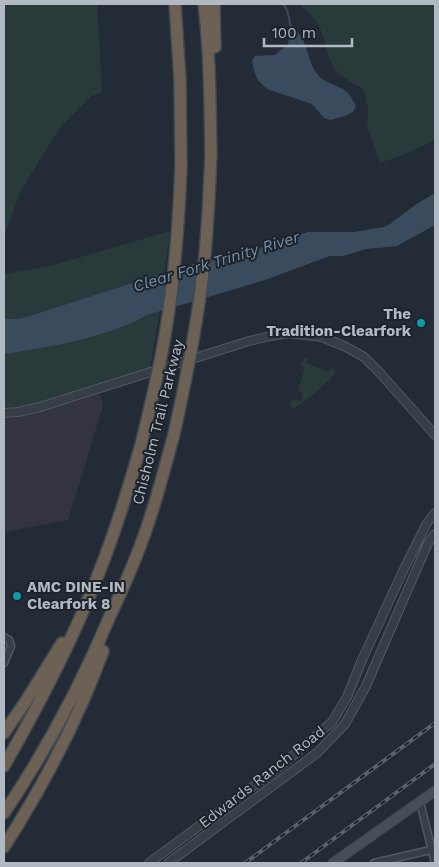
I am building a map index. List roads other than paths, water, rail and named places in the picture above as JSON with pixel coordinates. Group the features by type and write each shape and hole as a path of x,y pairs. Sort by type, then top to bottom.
{"highway":[{"name":"Chisholm Trail Parkway","path":"4,766 58,666 89,598 116,526 141,445 157,377 170,300 178,234 181,166 180,79 175,4"},
{"name":"Chisholm Trail Parkway","path":"4,813 43,750 94,655 136,556 155,503 174,434 193,342 203,273 208,212 211,155 210,93 204,4"},
{"path":"210,93 215,48 214,4"},
{"path":"4,847 47,776 80,707 96,669 136,556"},
{"path":"4,733 26,701 89,598"}],"main road":[{"path":"333,863 435,791"}],"street":[{"path":"4,412 18,412 40,407 249,342 289,333 322,337 344,346 364,358 380,372 435,435"},
{"name":"Edwards Ranch Road","path":"149,863 282,765 332,722 347,697 362,660 426,523 435,513"},
{"name":"Edwards Ranch Road","path":"168,863 318,752 345,724 366,686 428,543 435,534"},
{"path":"407,562 418,566"},
{"path":"4,637 9,640 11,646 4,663"},
{"path":"301,749 309,759"},
{"path":"420,802 434,849 435,863"},
{"path":"374,863 434,849"}],"water":[{"path":"291,27 297,31 304,41 312,65 318,75 350,95 356,106 353,112 330,120 324,118 312,104 267,89 258,80 252,61 255,56 275,55 288,44"},
{"name":"Clear Fork Trinity River","path":"435,193 435,225 397,246 366,249 343,256 330,256 262,281 147,315 96,336 59,345 4,354 4,319 18,319 30,316 193,264 254,250 308,232 354,232 384,227"}],"waterway":[{"path":"283,4 287,10 291,27"}],"railway":[{"path":"245,863 435,723"},
{"path":"301,863 435,764"}],"place":[{"name":"The Tradition-Clearfork","path":"421,323"},
{"name":"AMC DINE-IN Clearfork 8","path":"17,596"}]}
